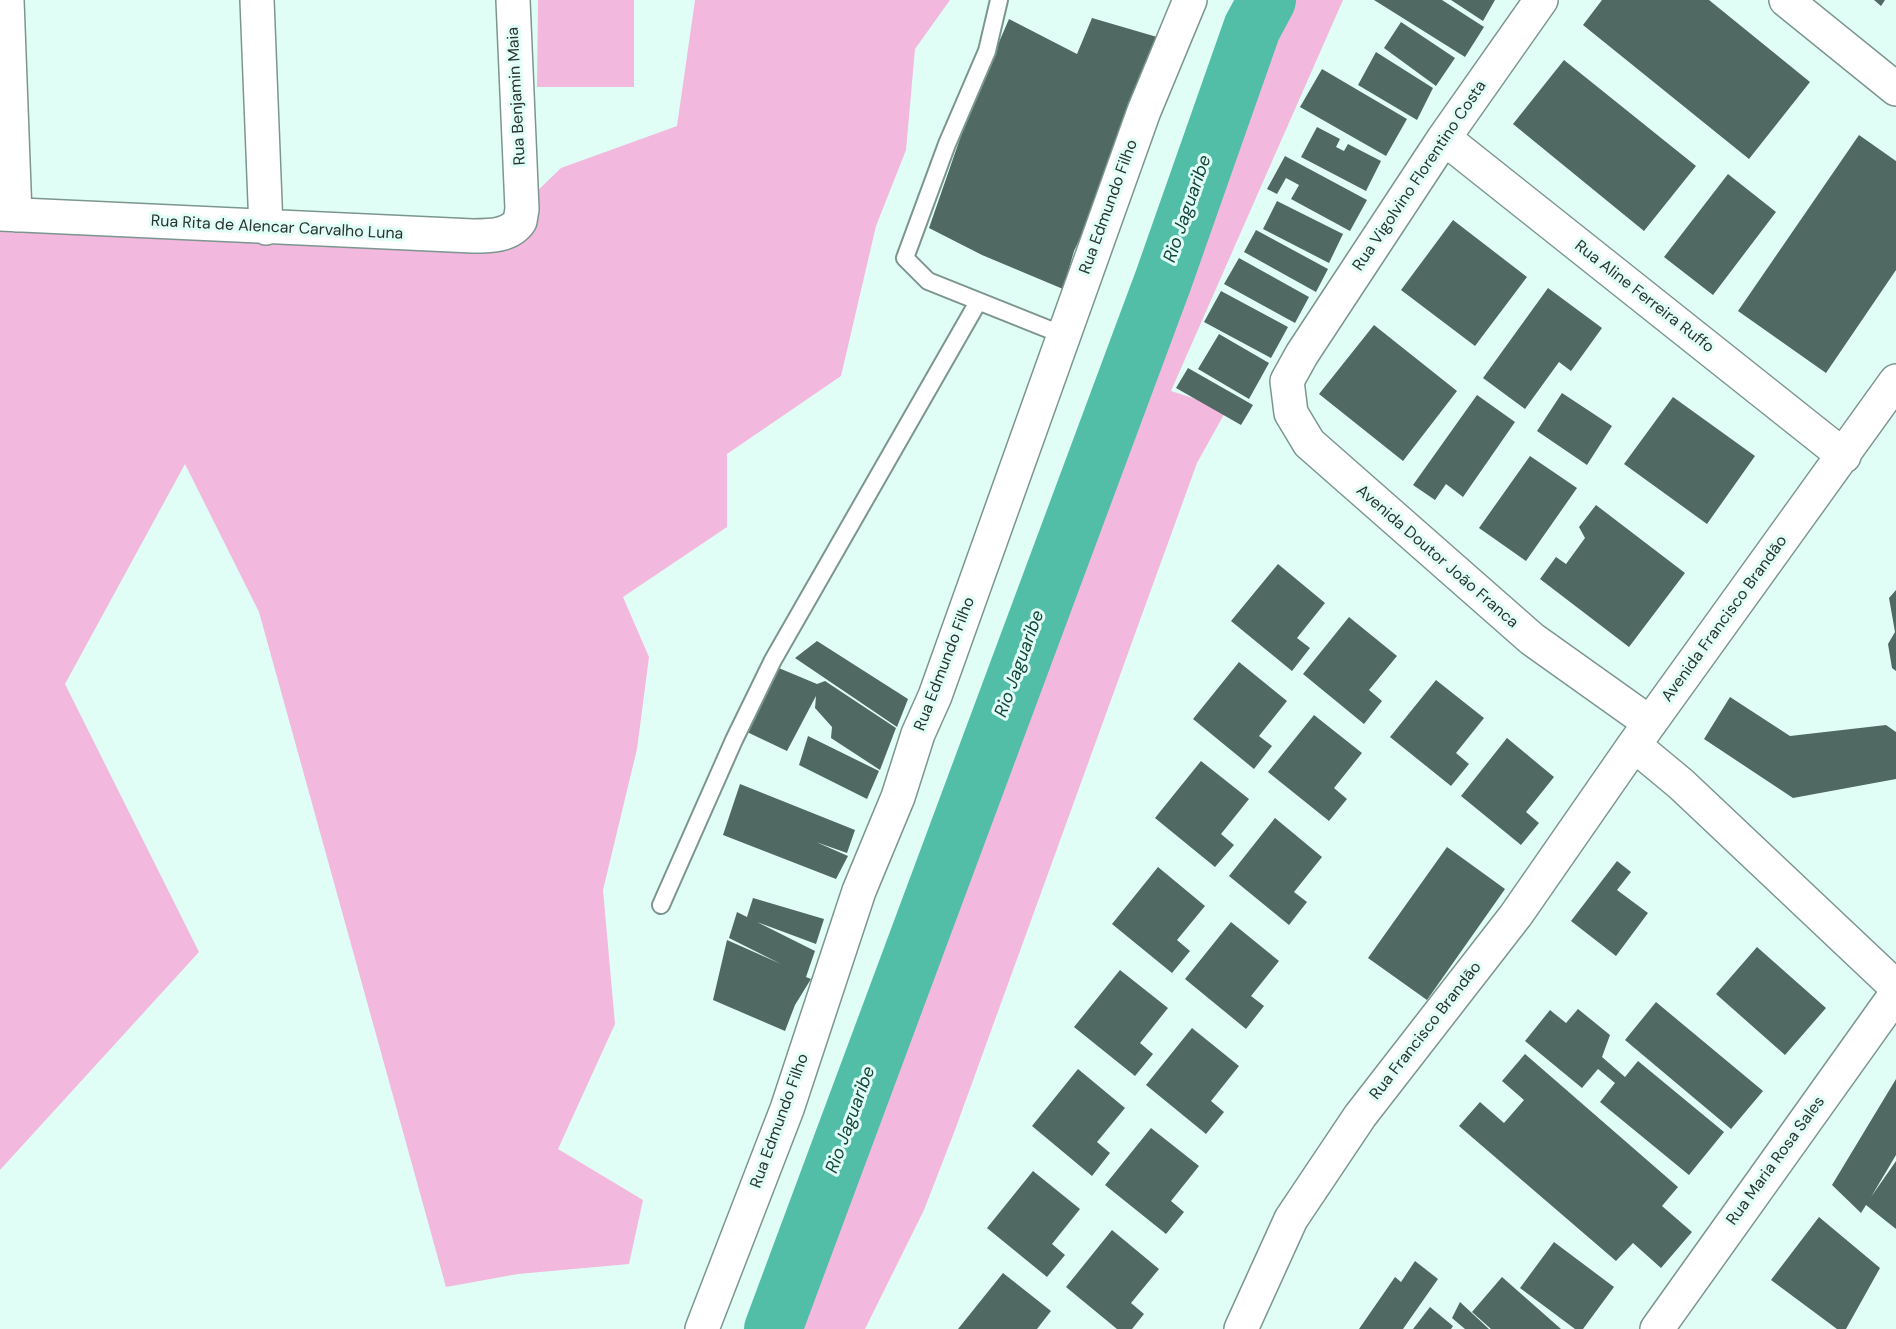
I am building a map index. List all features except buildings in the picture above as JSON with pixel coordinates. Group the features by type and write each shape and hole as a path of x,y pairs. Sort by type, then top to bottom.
{"street":[{"path":"7,0 8,215"},
{"path":"257,0 266,228"},
{"name":"Rua Benjamin Maia","path":"513,0 521,192"},
{"name":"Rua Edmundo Filho","path":"702,1329 787,1108 859,891 898,797 918,734 935,696 1144,111 1190,0"},
{"name":"Rua Vigolvino Florentino Costa","path":"1302,354 1444,138 1541,0"},
{"path":"1786,0 1896,89"},
{"name":"Rua Aline Ferreira Ruffo","path":"1444,138 1844,456"},
{"name":"Rua Rita de Alencar Carvalho Luna","path":"8,215 266,228 495,236 516,226 520,221 521,192"},
{"name":"Avenida Doutor João Franca","path":"1302,354 1287,381 1291,413 1309,443 1347,479 1642,734"},
{"name":"Avenida Francisco Brandão","path":"1642,734 1896,381"},
{"path":"1642,734 1736,836 1896,987"},
{"name":"Rua Francisco Brandão","path":"1240,1329 1291,1219 1360,1116 1516,915 1642,734"},
{"name":"Rua Maria Rosa Sales","path":"1657,1329 1896,994"}],"lane":[{"path":"999,0 987,51 935,175 905,258 928,281 1063,335"},
{"path":"661,905 734,740 773,660 978,302"}],"shaded area":[{"path":"538,0 634,0 634,87 537,87"},
{"path":"695,0 950,0 915,49 906,150 876,226 841,376 727,454 727,527 623,597 649,657 637,749 603,890 615,1024 558,1149 643,1200 629,1264 518,1274 446,1287 259,612 185,464 65,684 199,952 0,1170 0,232 279,237 505,222 561,168 677,126"},
{"path":"1253,0 1343,0 1171,391 1227,409 1197,463 924,1210 865,1329 755,1329 837,1124"}],"waterway":[{"name":"Rio Jaguaribe","path":"773,1329 1163,281 1252,28 1267,0"}]}
